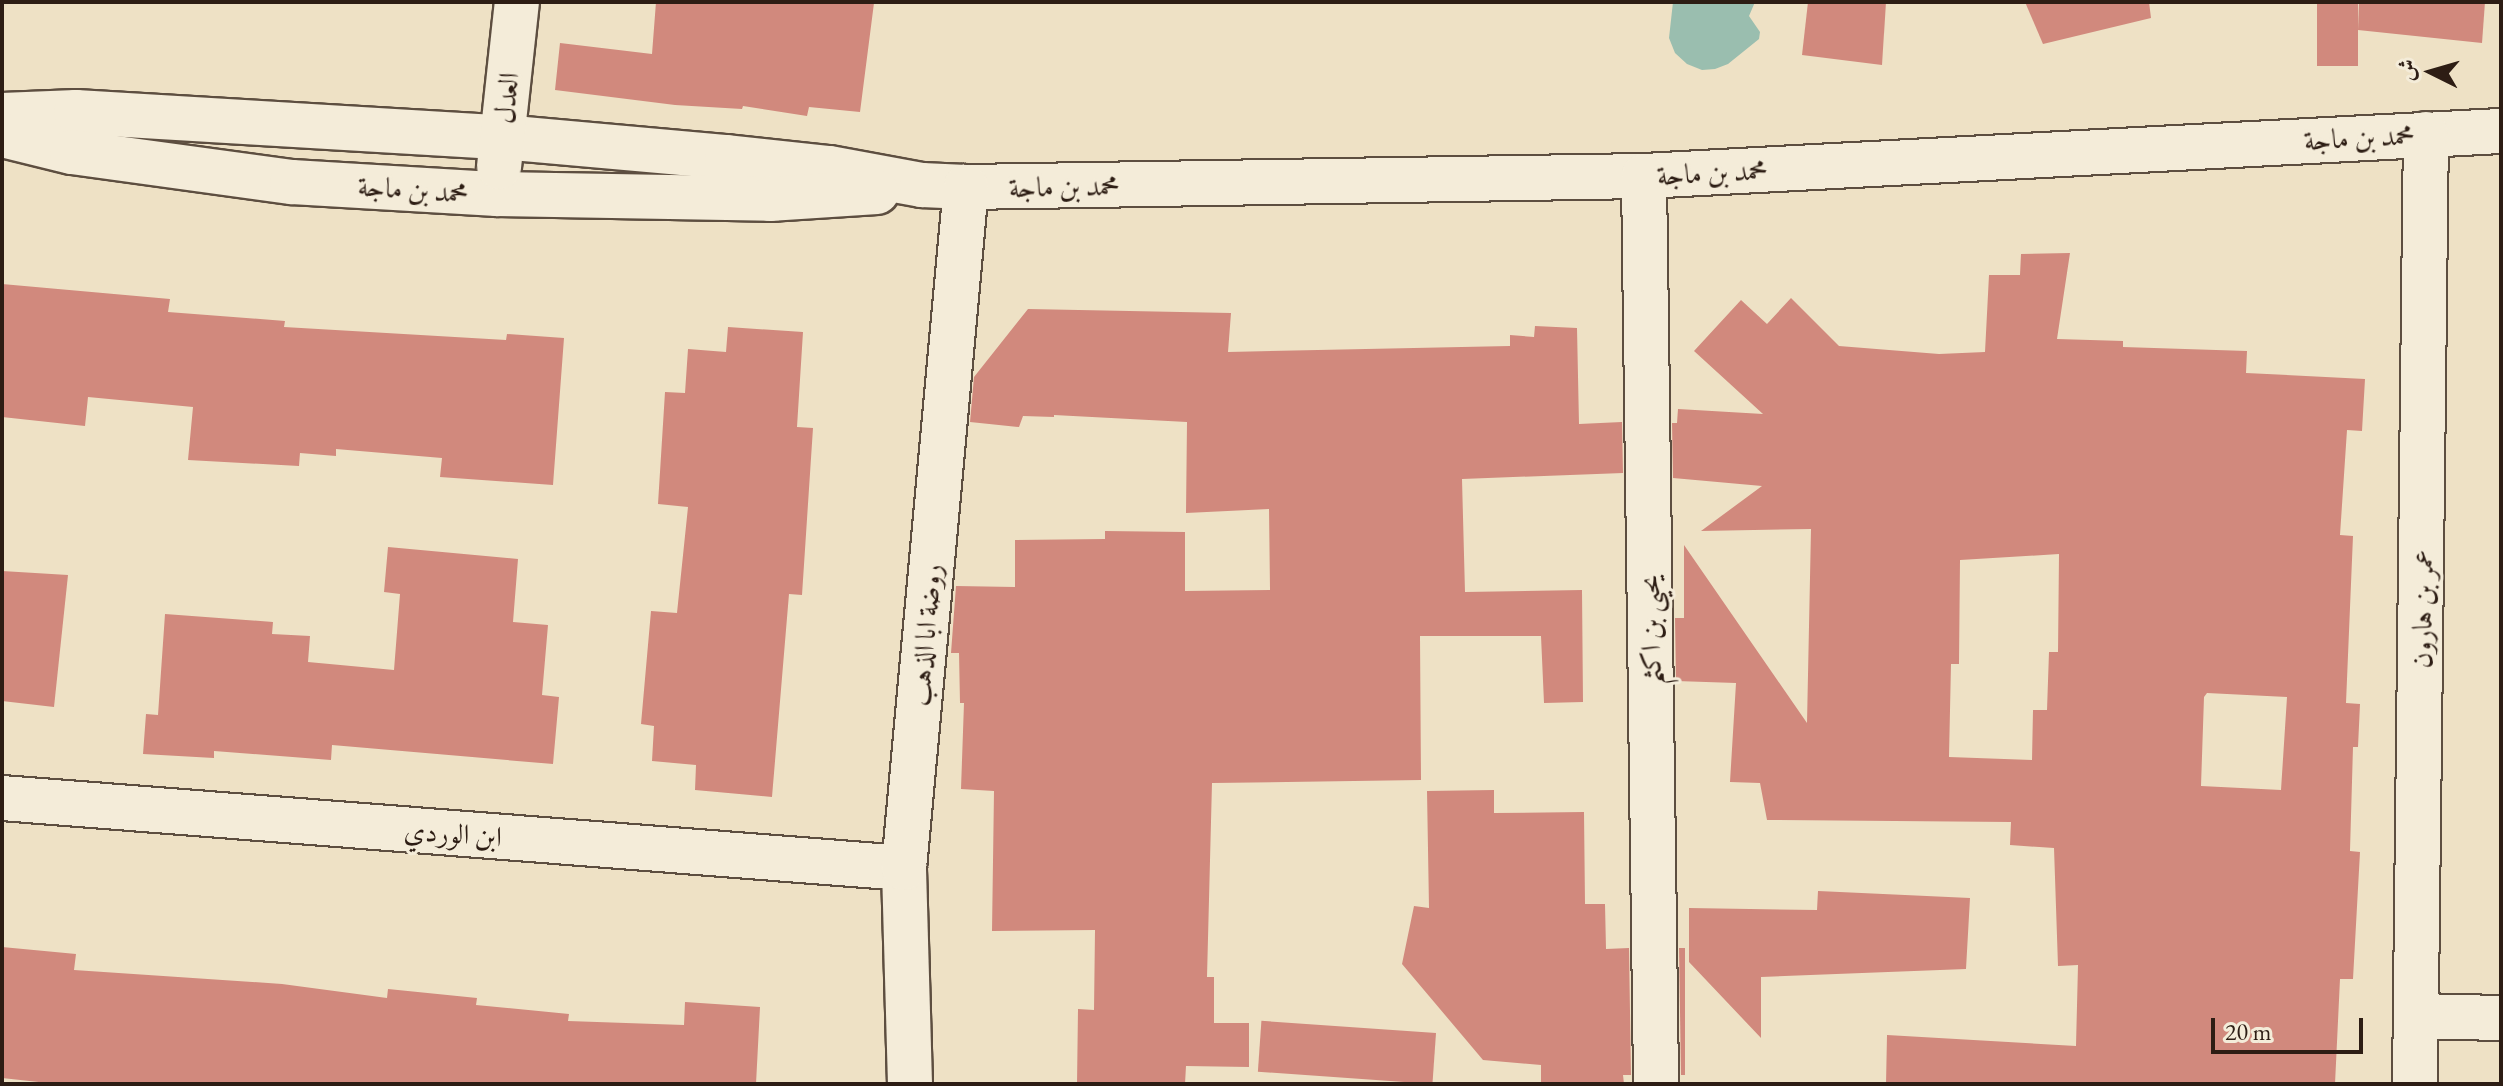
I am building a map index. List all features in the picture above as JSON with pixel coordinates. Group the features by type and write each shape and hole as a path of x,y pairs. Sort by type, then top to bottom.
{"street":[{"name":"العدل","path":"497,194 517,2"},
{"name":"محمد بن ماجة","path":"2,115 76,112 502,137 829,168 922,185 966,187 1644,176 2501,131"},
{"name":"عمر بن هارون","path":"2415,1084 2426,134"},
{"name":"محمد بن ماجة","path":"2,135 72,152 292,182 497,194 770,199 869,193 922,185"},
{"name":"يحيى بن اكثم","path":"1644,176 1656,1084"},
{"name":"روضة ابا الذهب","path":"910,1084 904,868 966,187"},
{"name":"ابن الوردي","path":"2,798 904,868"},
{"path":"2418,1016 2501,1018"}],"shaded area":[{"path":"1673,2 1755,2 1749,16 1760,32 1759,39 1728,64 1715,69 1702,70 1687,64 1675,53 1669,38"}],"building":[{"path":"656,2 874,3 860,112 809,107 807,116 743,106 742,109 675,105 555,90 560,43 652,54"},
{"path":"1808,2 1886,2 1882,65 1802,55"},
{"path":"2025,2 2149,2 2151,18 2043,44"},
{"path":"2317,2 2358,2 2358,66 2317,66"},
{"path":"2359,2 2485,2 2482,43 2358,30"},
{"path":"2070,253 2057,339 2123,341 2123,347 2247,351 2246,373 2365,379 2362,431 2347,430 2340,535 2353,536 2346,703 2360,704 2358,747 2353,747 2350,851 2360,852 2353,979 2340,979 2335,1084 1886,1084 1887,1035 2076,1046 2078,965 2058,966 2054,848 2010,845 2011,822 1767,820 1760,783 1730,782 1736,683 1676,681 1675,618 1684,618 1684,545 1807,723 1811,529 1701,531 1762,486 1673,478 1672,423 1677,423 1678,409 1763,414 1694,351 1741,300 1767,324 1791,298 1839,346 1939,354 1985,352 1989,275 2020,275 2021,254","holes":["2059,554 2058,652 2049,652 2047,710 2033,710 2032,760 1949,757 1951,664 1959,664 1960,560","2207,693 2287,697 2281,790 2201,786 2204,697"]},
{"path":"2,284 170,299 168,312 285,321 284,327 506,340 507,334 564,338 553,485 440,477 442,458 336,449 336,456 300,453 299,466 188,460 193,407 88,397 85,426 2,417"},
{"path":"1028,309 1231,313 1228,352 1510,346 1510,335 1534,337 1535,326 1577,328 1579,424 1622,422 1623,473 1462,479 1465,592 1582,590 1583,702 1544,703 1541,636 1420,636 1421,780 1212,783 1207,977 1214,977 1214,1023 1249,1023 1249,1067 1186,1066 1185,1084 1077,1084 1078,1009 1094,1010 1095,930 992,931 994,791 961,789 964,703 960,703 959,653 951,653 956,586 1015,587 1015,540 1105,539 1105,531 1185,532 1185,591 1270,590 1269,509 1186,513 1187,422 1054,415 1023,416 1019,427 970,422 974,377"},
{"path":"728,327 803,332 797,427 813,428 802,595 789,594 772,797 695,790 696,765 652,761 654,726 641,724 651,611 677,613 688,507 658,504 665,392 685,393 688,349 726,352"},
{"path":"388,547 518,559 513,622 548,625 542,695 559,697 553,764 332,745 331,760 214,751 214,758 143,754 146,714 158,715 165,614 273,622 272,634 310,636 308,662 394,670 400,594 384,592"},
{"path":"2,571 68,575 54,707 2,701"},
{"path":"1494,790 1494,813 1584,812 1585,904 1605,904 1606,949 1629,948 1631,1075 1623,1075 1624,1084 1541,1084 1541,1065 1483,1060 1402,964 1414,906 1429,908 1427,791"},
{"path":"1818,891 1970,898 1966,969 1761,977 1761,1038 1689,962 1689,908 1817,910"},
{"path":"2,947 76,954 74,970 282,984 387,998 388,989 477,998 476,1005 569,1014 568,1021 684,1025 685,1002 760,1007 756,1084 57,1084 2,1078"},
{"path":"1679,948 1685,948 1685,1075 1681,1075"},
{"path":"1261,1021 1436,1033 1432,1084 1258,1072"}]}
